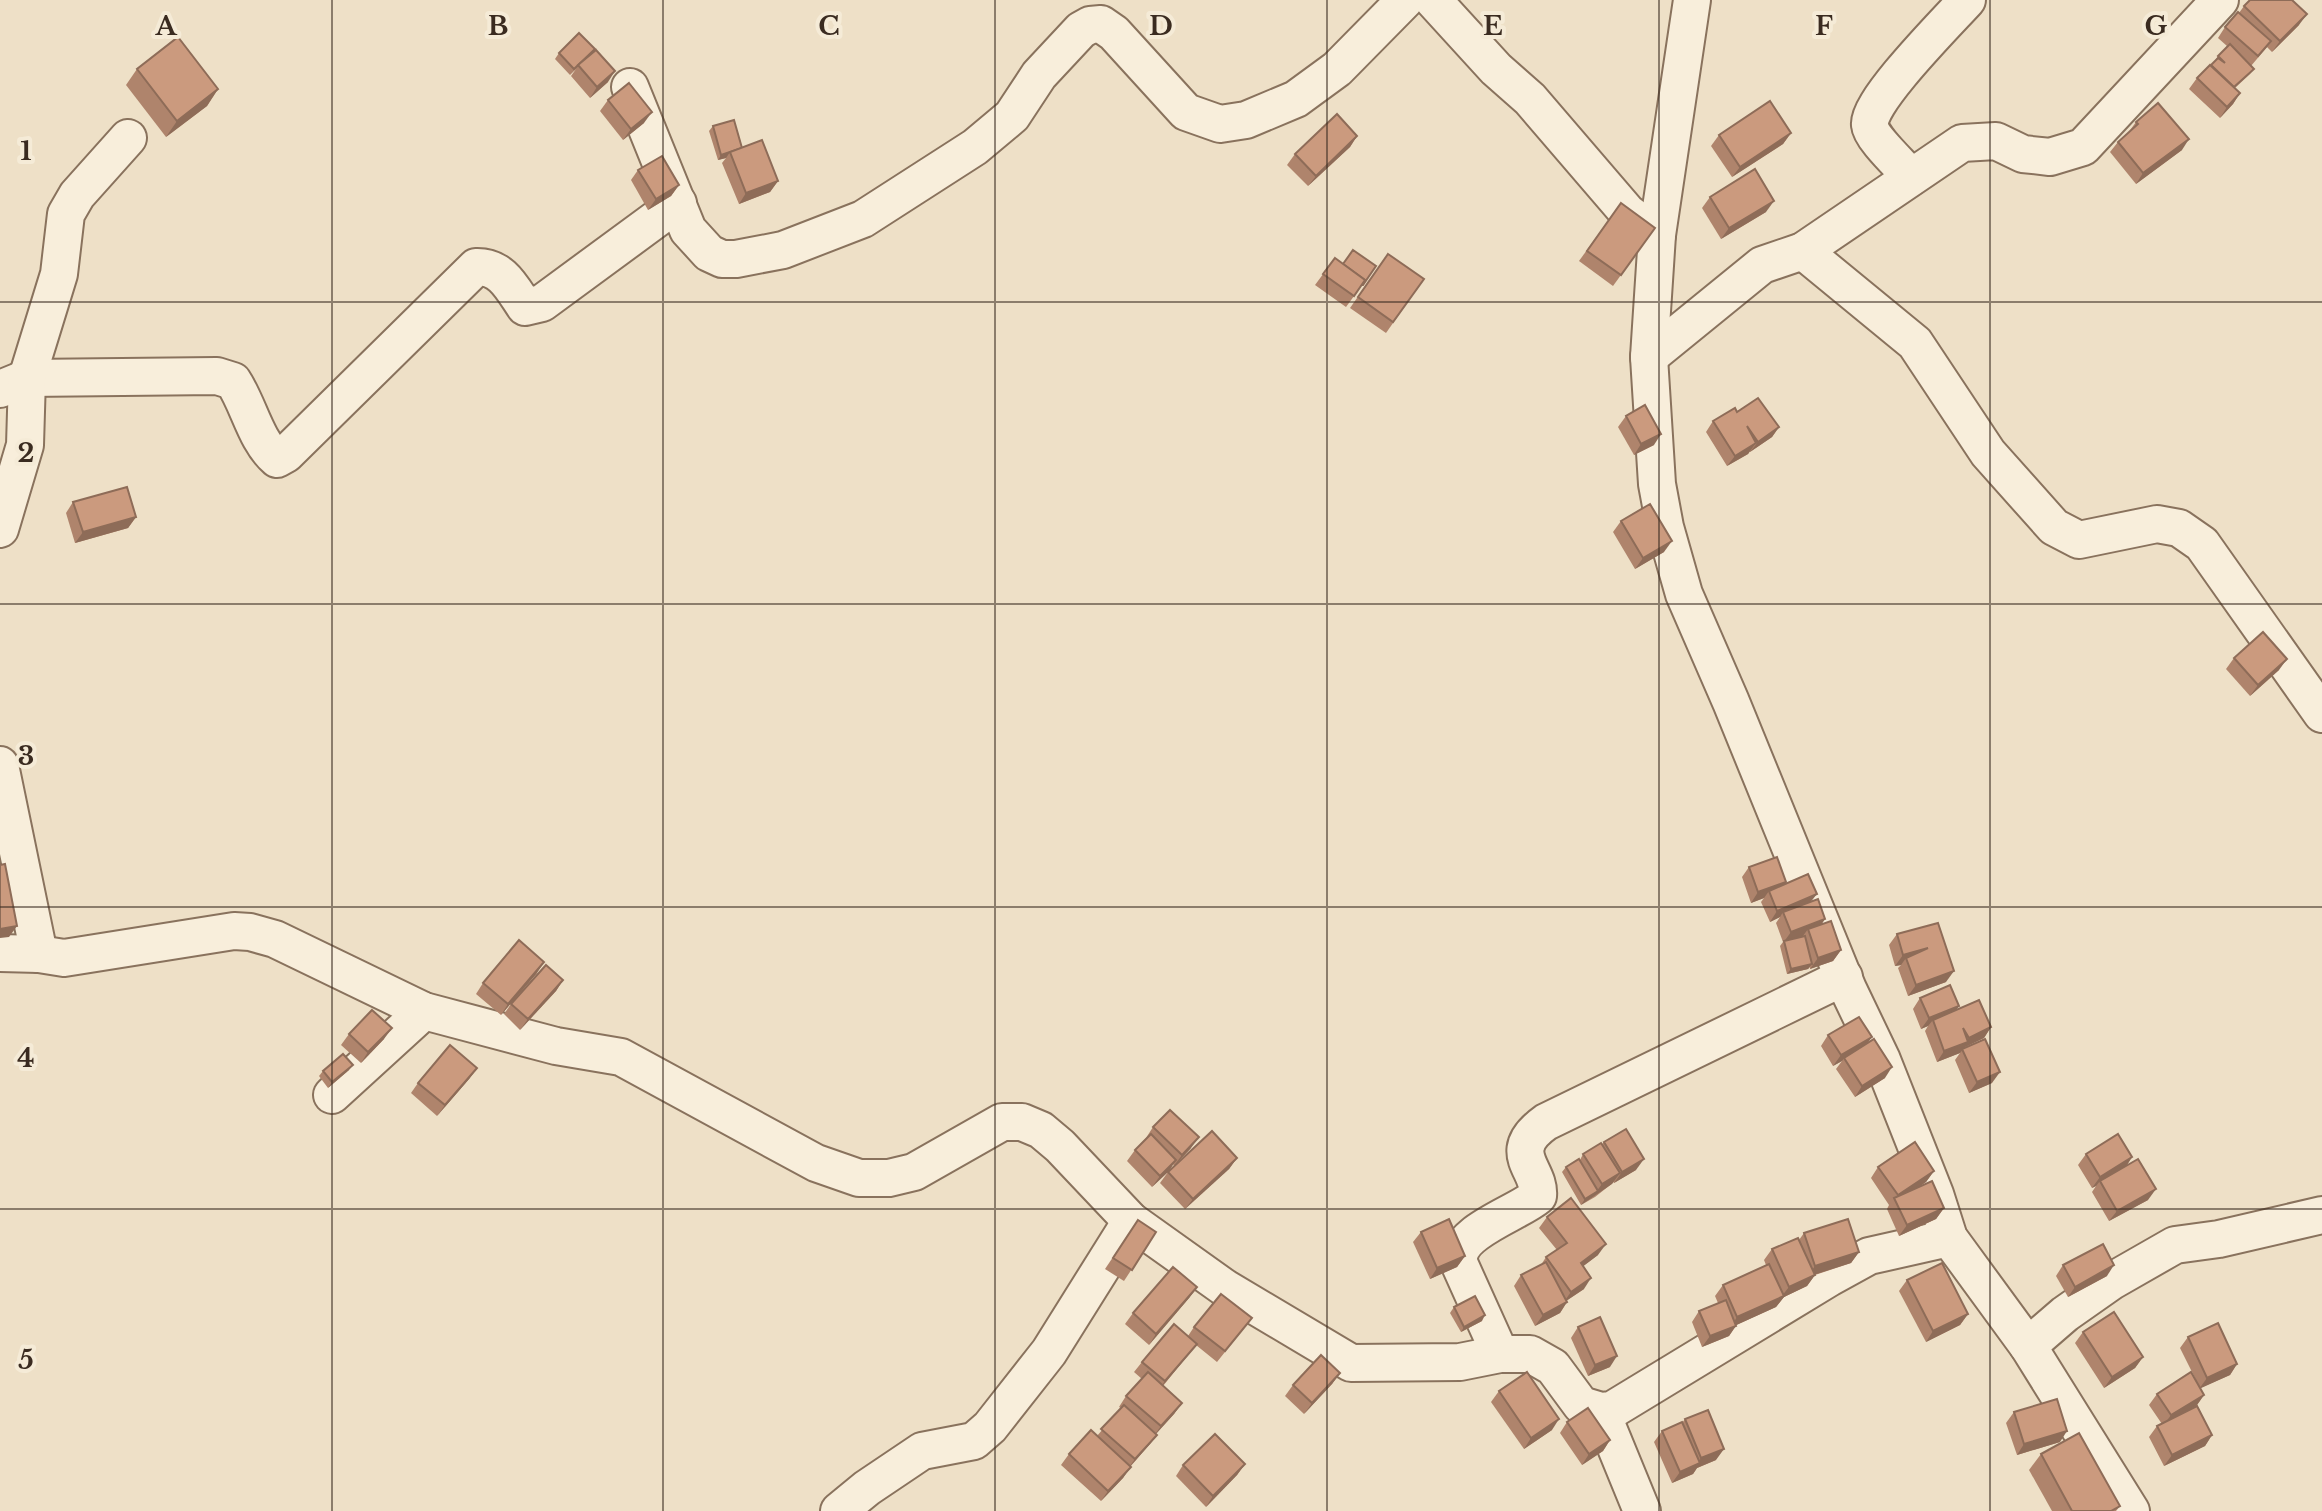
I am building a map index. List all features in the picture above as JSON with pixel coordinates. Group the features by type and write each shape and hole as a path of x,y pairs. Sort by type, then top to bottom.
{"street":[{"path":"630,87 688,230 700,245 722,259 736,259 783,250 863,219 975,147 1012,116 1039,75 1081,30 1090,25 1101,24 1114,33 1186,112 1220,124 1246,120 1296,99 1337,69 1405,0"},
{"path":"1433,0 1496,69 1530,99 1627,212 1657,235"},
{"path":"1692,0 1657,235 1649,357 1657,484 1677,573 1844,977 1887,1073 1949,1238 2028,1346 2131,1511"},
{"path":"1911,177 1870,129 1869,118 1883,94 1967,0"},
{"path":"1649,357 1762,265 1803,251 1962,143 1996,141 2023,154 2050,157 2083,147 2220,0"},
{"path":"0,529 25,445 14,384 59,274 66,214 77,195 128,138"},
{"path":"14,384 217,376 233,381 244,398 267,451 277,459 286,454 476,267 489,266 501,273 525,307 533,307 678,203"},
{"path":"1803,251 1915,343 1988,453 2054,527 2079,540 2157,524 2179,528 2202,544 2322,714"},
{"path":"0,765 39,954"},
{"path":"0,953 64,958 218,933 250,932 289,946 424,1011 556,1046 621,1057 816,1163 859,1178 889,1178 914,1172 1002,1122 1022,1122 1041,1130 1060,1146 1131,1221 1225,1288 1351,1363 1460,1362 1500,1354 1530,1354 1553,1367 1581,1405 1601,1411 1612,1410 1869,1256 1949,1238"},
{"path":"1500,1354 1458,1256 1459,1249 1471,1236 1538,1196 1539,1190 1526,1164 1525,1151 1536,1129 1844,977"},
{"path":"332,1095 424,1011"},
{"path":"2028,1346 2065,1314 2112,1281 2175,1245 2219,1239 2322,1215"},
{"path":"839,1511 922,1451 974,1441 990,1427 1049,1352 1131,1221"},
{"path":"1601,1411 1642,1511"}],"building":[{"path":"2250,0 2292,0 2307,14 2280,41 2244,6"},
{"path":"2238,12 2271,41 2258,56 2225,27"},
{"path":"579,33 595,49 574,69 559,53"},
{"path":"178,37 218,89 177,121 137,69"},
{"path":"2230,44 2254,69 2234,87 2211,65 2218,58 2225,63 2218,56"},
{"path":"596,50 615,71 597,87 578,65"},
{"path":"2210,65 2240,93 2227,107 2197,78"},
{"path":"629,83 652,112 631,129 608,100"},
{"path":"1770,101 1791,133 1740,167 1719,135"},
{"path":"2158,103 2189,139 2143,173 2118,142"},
{"path":"1337,114 1357,136 1316,176 1295,154"},
{"path":"734,120 742,148 721,155 713,126"},
{"path":"762,140 778,181 746,193 730,152"},
{"path":"662,156 679,185 656,199 638,170"},
{"path":"1755,169 1774,201 1729,228 1710,197"},
{"path":"1621,203 1655,228 1621,275 1587,251"},
{"path":"1353,250 1376,266 1363,285 1365,280 1343,264"},
{"path":"1388,254 1424,279 1393,322 1358,297"},
{"path":"1335,258 1365,280 1354,296 1323,274"},
{"path":"1758,398 1779,427 1758,442 1747,426 1756,443 1735,456 1713,421 1735,408 1737,412"},
{"path":"1645,405 1661,434 1641,444 1626,416"},
{"path":"127,487 136,517 83,532 73,502"},
{"path":"1650,504 1672,541 1643,558 1621,521"},
{"path":"2263,632 2287,659 2258,685 2234,658"},
{"path":"1777,857 1786,882 1758,892 1749,867"},
{"path":"5,864 17,926 0,929 0,865"},
{"path":"1808,874 1817,894 1777,911 1769,891"},
{"path":"1818,899 1825,919 1791,932 1783,912"},
{"path":"1831,921 1841,950 1818,958 1808,929"},
{"path":"1938,923 1954,971 1916,985 1906,958 1928,948 1903,955 1897,934"},
{"path":"1805,936 1812,964 1791,969 1784,941"},
{"path":"519,940 544,962 508,1004 483,983"},
{"path":"546,965 563,980 528,1019 511,1004"},
{"path":"1950,985 1959,1006 1929,1018 1920,998"},
{"path":"1979,1000 1991,1027 1969,1038 1963,1028 1968,1042 1944,1051 1933,1020"},
{"path":"372,1010 392,1028 368,1052 349,1034"},
{"path":"1859,1017 1872,1037 1841,1055 1828,1035"},
{"path":"1874,1039 1892,1067 1862,1086 1844,1058"},
{"path":"1985,1039 2000,1072 1977,1082 1962,1049"},
{"path":"450,1045 477,1068 445,1105 418,1083"},
{"path":"343,1054 353,1065 332,1082 323,1071"},
{"path":"1170,1110 1199,1137 1182,1155 1153,1127"},
{"path":"1626,1129 1644,1159 1622,1172 1604,1142"},
{"path":"1212,1131 1237,1158 1193,1199 1168,1172"},
{"path":"1151,1134 1176,1160 1160,1176 1135,1150"},
{"path":"2118,1134 2132,1157 2100,1177 2086,1154"},
{"path":"1915,1142 1934,1171 1898,1195 1878,1167"},
{"path":"1601,1143 1620,1173 1602,1184 1583,1154"},
{"path":"1579,1159 1598,1191 1585,1199 1566,1167"},
{"path":"2138,1159 2156,1189 2117,1211 2100,1181"},
{"path":"1932,1181 1944,1208 1907,1225 1894,1198"},
{"path":"1571,1198 1606,1244 1581,1263 1591,1278 1571,1292 1546,1257 1567,1243 1547,1217"},
{"path":"1449,1219 1465,1256 1437,1268 1421,1232"},
{"path":"1848,1219 1859,1252 1815,1266 1804,1233"},
{"path":"1138,1220 1156,1232 1132,1270 1113,1258"},
{"path":"1798,1238 1815,1275 1789,1287 1772,1249"},
{"path":"2103,1244 2114,1265 2075,1287 2063,1265"},
{"path":"1546,1262 1567,1302 1543,1315 1521,1275"},
{"path":"1942,1263 1968,1314 1933,1331 1907,1280"},
{"path":"1769,1264 1784,1296 1737,1317 1723,1285"},
{"path":"1173,1267 1197,1287 1156,1334 1133,1313"},
{"path":"1221,1294 1252,1318 1225,1351 1194,1327"},
{"path":"1475,1296 1485,1315 1464,1327 1454,1307"},
{"path":"1726,1300 1736,1326 1710,1336 1699,1311"},
{"path":"2114,1312 2143,1357 2112,1377 2083,1332"},
{"path":"1600,1317 1617,1356 1595,1365 1578,1327"},
{"path":"2218,1323 2237,1364 2207,1378 2188,1337"},
{"path":"1174,1324 1197,1344 1165,1381 1142,1362"},
{"path":"1321,1355 1340,1373 1312,1403 1293,1385"},
{"path":"1148,1372 1182,1403 1161,1426 1126,1396"},
{"path":"1527,1372 1559,1419 1531,1438 1499,1391"},
{"path":"2191,1372 2204,1395 2171,1415 2157,1394"},
{"path":"2057,1399 2067,1431 2024,1444 2014,1412"},
{"path":"1124,1405 1157,1435 1135,1459 1101,1429"},
{"path":"2197,1406 2212,1435 2172,1455 2157,1426"},
{"path":"1588,1408 1610,1440 1589,1454 1567,1422"},
{"path":"1708,1410 1724,1449 1701,1458 1685,1419"},
{"path":"1682,1422 1700,1463 1680,1472 1662,1431"},
{"path":"1091,1430 1131,1467 1108,1491 1069,1454"},
{"path":"2079,1433 2120,1506 2111,1511 2072,1511 2041,1454"},
{"path":"1215,1434 1245,1464 1213,1496 1183,1465"}]}
